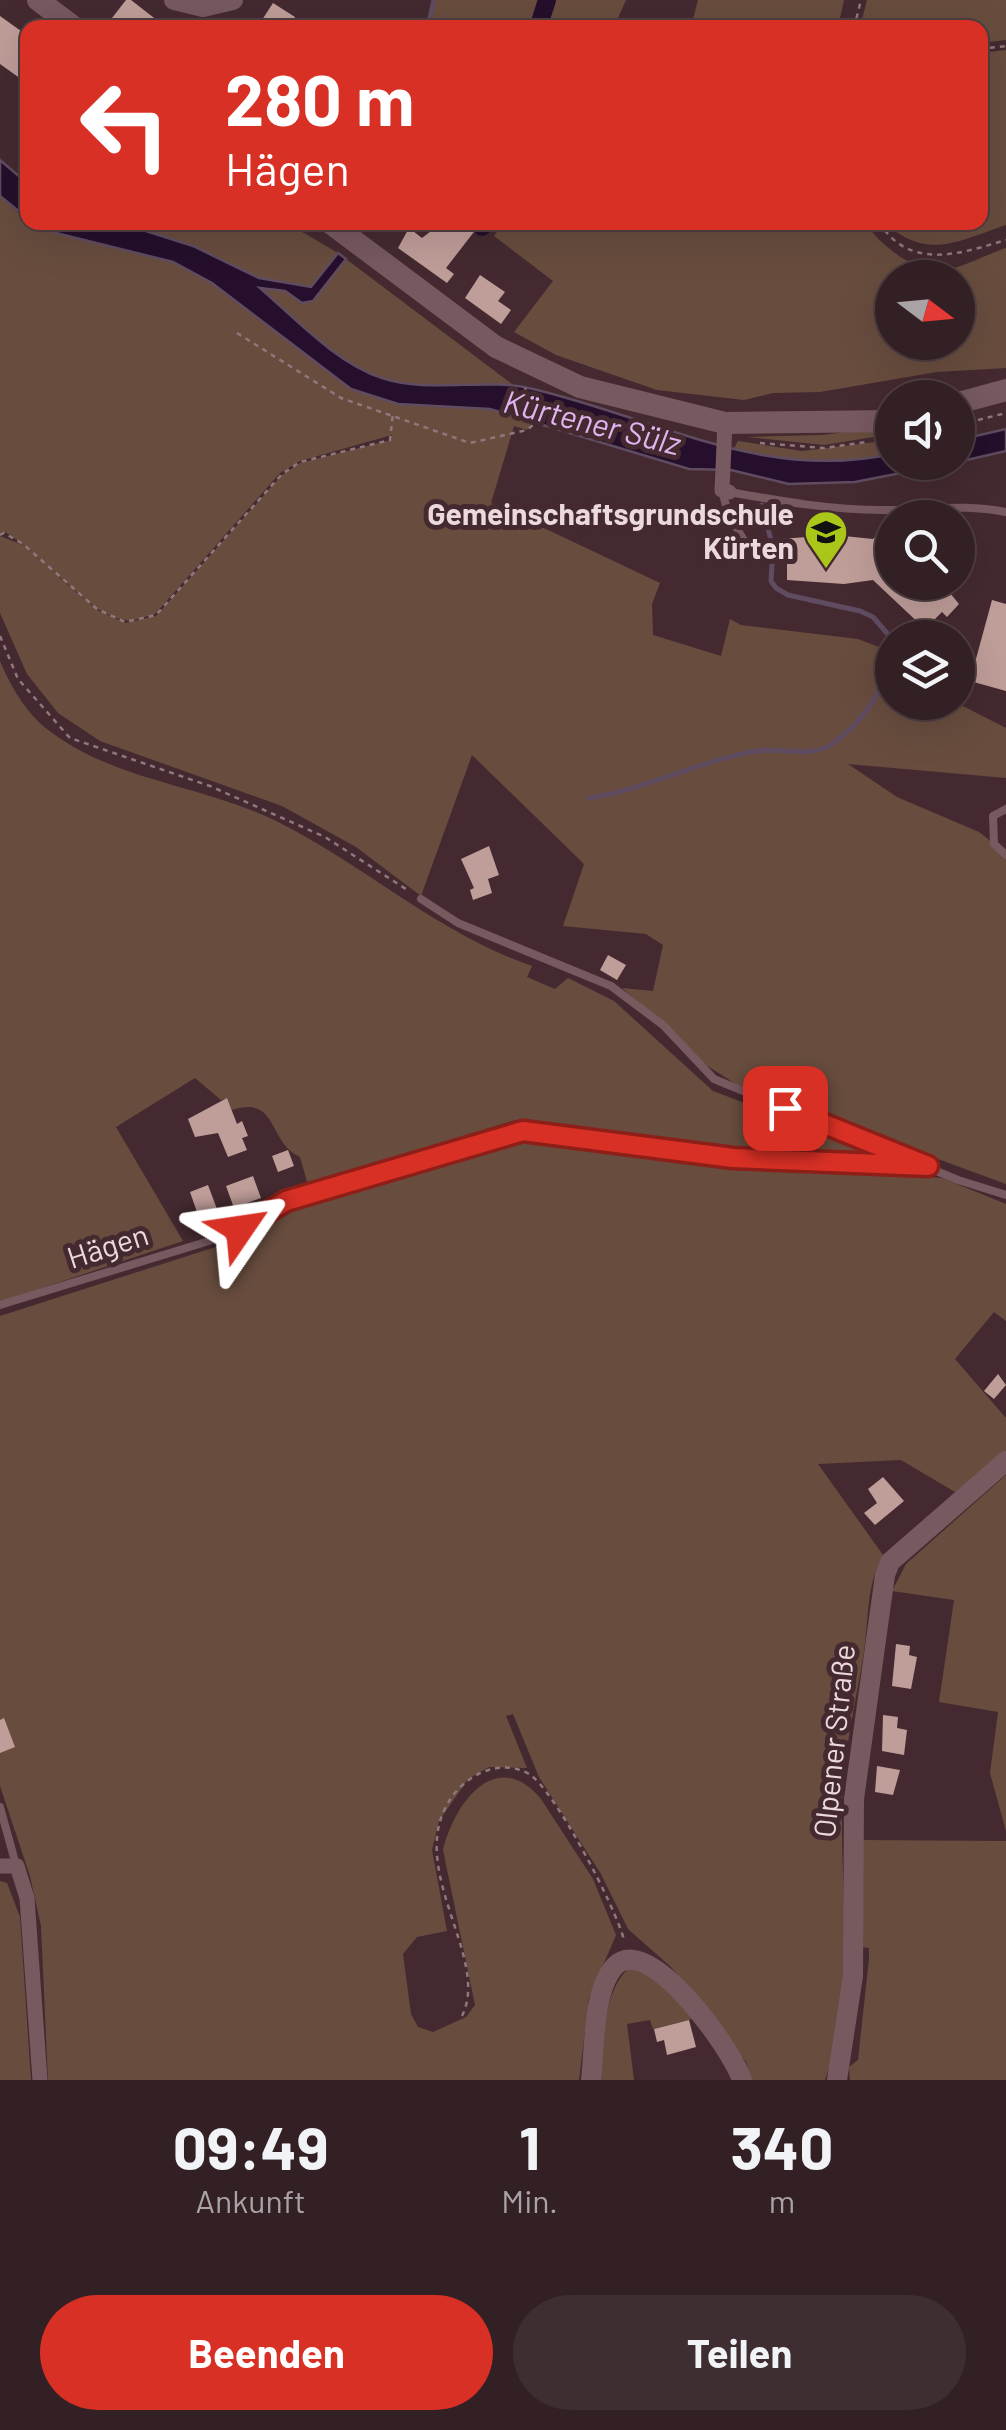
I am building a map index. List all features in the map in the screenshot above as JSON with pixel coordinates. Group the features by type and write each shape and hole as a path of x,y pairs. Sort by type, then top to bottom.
{"main road":[{"path":"38,0 64,20"},
{"path":"340,230 496,348 580,387 724,430 875,422"},
{"path":"975,407 1006,390"}],"street":[{"path":"174,0 203,7 232,0"},
{"path":"724,430 724,486"},
{"name":"Olpener Straße","path":"837,2080 854,1976 854,1799 885,1576 890,1562 1006,1460"},
{"path":"8,1866 28,1898 40,2080"},
{"path":"591,2080 606,1984 618,1962 629,1958 650,1962 676,1986 730,2054 742,2080"}],"lane":[{"path":"748,546 728,514 724,486 810,507 885,510 964,504 1006,512"},
{"path":"1006,809 992,816 994,844 1006,854"},
{"name":"Hägen","path":"421,899 458,923 610,986 663,1025 714,1078 1006,1195"},
{"name":"Hägen","path":"0,1305 222,1237 286,1201 332,1185 523,1131 733,1158 928,1166"},
{"path":"0,1807 8,1866"}],"path":[{"path":"888,230 906,247 936,257 1006,240"},
{"path":"238,333 341,398 470,443 527,430 535,423 525,386"},
{"path":"975,412 1006,414"},
{"path":"0,535 4,533 23,544 97,609 125,622 156,614 282,474 300,462 390,440 393,413"},
{"path":"0,636 18,679 70,738 210,786 325,837 421,899"},
{"path":"462,2016 468,2004 464,1964 448,1912 436,1828 455,1794 484,1769 509,1768 530,1775 550,1799 597,1877 629,1958"}],"shaded area":[{"path":"434,0 541,0 535,20 427,20"},
{"path":"552,0 626,0 617,20 545,20"},
{"path":"698,0 844,0 840,20 693,20"},
{"path":"867,0 1006,0 1006,40 988,42 988,20 862,20"},
{"path":"1006,50 1006,225 944,244 915,242 894,230 988,230 988,52"},
{"path":"0,196 20,215 20,230 57,230 173,262 212,283 351,389 398,404 490,409 532,421 527,430 514,426 491,503 660,583 652,604 653,635 721,656 730,619 741,625 858,639 875,646 875,720 975,720 975,712 1006,728 1006,778 848,764 897,797 979,832 1006,853 1006,1184 739,1086 706,1065 622,988 653,991 663,945 646,934 563,926 584,864 472,755 421,896 356,847 282,806 100,741 58,713 27,674 0,613 0,536 23,545 46,566 19,541 5,532 0,534","holes":["392,435 391,440 300,463 282,475 156,616 125,623 97,610 84,599 110,616 136,620 155,614 280,473 300,461"]},
{"path":"140,230 299,230 338,253 311,287 259,278"},
{"path":"498,230 871,230 906,260 875,260 875,360 975,360 975,260 1006,248 1006,368 937,372 744,400 657,390 556,355 514,332 553,281 494,236"},
{"path":"346,259 516,387 416,384 366,372 317,339 258,287 285,291 302,303 312,301"},
{"path":"875,428 875,437 824,445 748,437 822,435"},
{"path":"738,441 802,451 875,442 875,457 852,460 793,460 733,450"},
{"path":"0,661 32,715 73,747 101,761 280,823 434,918 532,966 527,977 555,989 568,978 614,1001 713,1091 904,1163 647,1144 515,1120 308,1185 300,1157 282,1141 265,1114 247,1107 232,1110 227,1099 221,1100 195,1078 116,1127 183,1241 0,1302"},
{"path":"537,1137 646,1154 942,1178 1006,1204 1006,1321 994,1312 955,1359 1006,1418 1006,1451 955,1492 901,1460 818,1464 883,1555 871,1590 845,1766 844,1979 835,2048 825,2080 752,2080 746,2062 710,2013 671,1967 628,1929 601,1874 539,1777 513,1714 506,1716 527,1768 489,1767 468,1779 439,1821 432,1850 447,1931 417,1937 403,1954 411,2014 418,2027 433,2032 466,2017 475,2005 443,1850 457,1815 479,1787 493,1779 508,1778 524,1784 541,1799 593,1879 616,1935 589,1998 579,2080 48,2080 41,1926 30,1876 0,1786 0,1316 225,1244 300,1203 502,1139"},
{"path":"1006,1475 1006,1831 990,1773 998,1712 939,1702 954,1600 892,1591 906,1564"},
{"path":"861,1840 1006,1841 1006,2080 850,2080 849,2067 858,2060 869,1959 869,1948 861,1947"},
{"path":"0,1881 7,1883 20,1917 31,2080 0,2080"},
{"path":"629,1968 657,1981 692,2019 653,2029 650,2020 627,2024 634,2080 599,2080 609,2005 613,1991"}],"water":[{"path":"0,160 20,177 20,212 0,196"},
{"name":"Kürtener Sülz","path":"50,230 143,230 193,246 259,278 311,287 338,253 346,259 313,301 302,303 285,291 260,288 333,351 365,371 401,383 496,384 533,389 754,453 799,460 875,456 875,478 789,484 731,470 689,469 490,409 398,404 351,389 212,283 173,262"},
{"path":"1006,429 1006,451 975,458 975,436"}],"building":[{"path":"126,0 131,0 157,20 114,20 112,18"},
{"path":"273,3 295,17 293,20 262,20"},
{"path":"0,16 20,30 20,78 0,64"},
{"path":"408,230 422,238 432,230 475,230 446,268 454,274 447,283 398,248"},
{"path":"480,275 505,292 498,301 511,310 501,324 465,298"},
{"path":"834,535 873,539 875,582 787,580 787,556 780,556 780,539"},
{"path":"894,600 956,600 959,604 947,617 942,612 934,620 915,620"},
{"path":"992,600 1006,604 1006,691 975,682 975,663"},
{"path":"489,846 499,875 488,879 492,893 473,900 470,890 474,888 461,859"},
{"path":"608,955 626,965 617,980 600,970"},
{"path":"227,1098 237,1124 242,1121 248,1136 242,1138 247,1150 228,1157 218,1133 195,1137 188,1119"},
{"path":"288,1150 294,1166 278,1172 272,1156"},
{"path":"253,1176 261,1198 234,1208 226,1186"},
{"path":"208,1185 223,1225 204,1232 190,1192"},
{"path":"998,1374 1006,1385 994,1399 984,1391"},
{"path":"883,1477 904,1501 875,1525 864,1513 877,1503 868,1489"},
{"path":"896,1644 910,1646 909,1655 917,1657 911,1689 892,1686"},
{"path":"883,1715 898,1717 897,1728 907,1730 904,1755 882,1751"},
{"path":"4,1718 15,1747 0,1753 0,1720"},
{"path":"877,1766 900,1770 893,1795 875,1792"},
{"path":"689,2020 696,2047 667,2055 664,2040 657,2042 654,2029"}],"waterway":[{"path":"430,20 434,0"},
{"path":"541,20 547,0"},
{"path":"762,505 773,548 771,581 776,588 788,595 860,611 876,620"},
{"path":"588,798 630,789 736,755 823,748 843,736 875,696"}],"place":[{"name":"Gemeinschaftsgrundschule Kürten","path":"826,570"}],"route":[{"path":"240,1229 274,1206 332,1185 523,1131 733,1158 928,1166 785,1108"}]}
